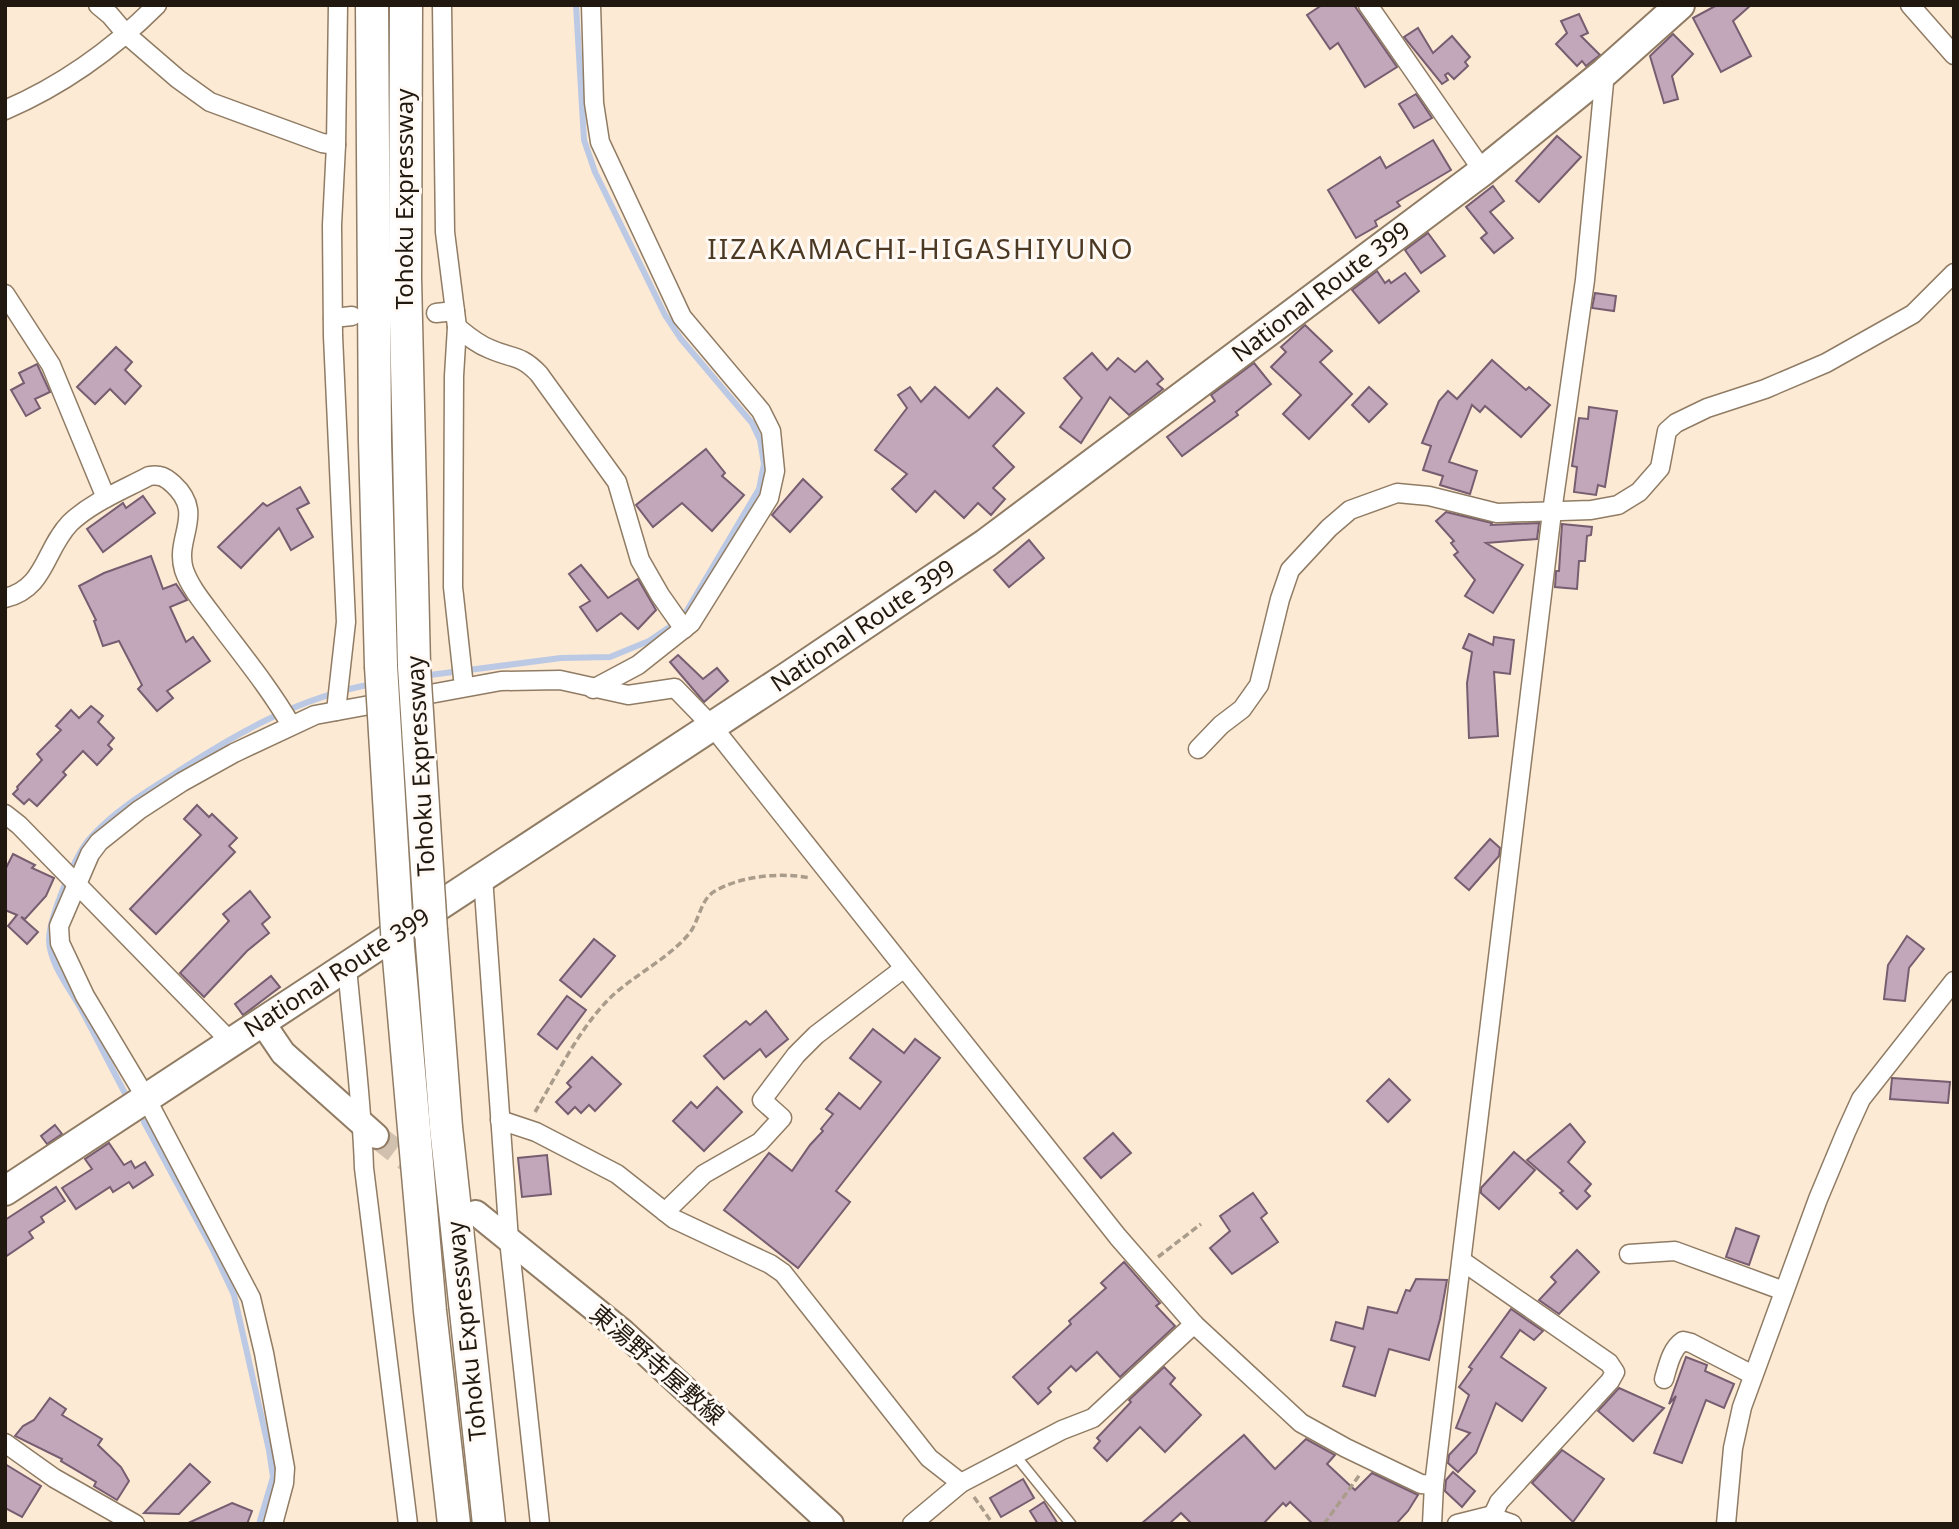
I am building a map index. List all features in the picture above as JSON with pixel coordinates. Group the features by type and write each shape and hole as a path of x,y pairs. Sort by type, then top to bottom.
{"highway":[{"name":"Tohoku Expressway","path":"372,5 375,441 381,666 398,947 430,1311 454,1524"},
{"name":"Tohoku Expressway","path":"406,5 405,278 414,666 450,1168 488,1524"},
{"name":"National Route 399","path":"5,1191 348,967 986,543 1483,171 1605,72 1681,5"}],"main road":[{"path":"262,1022 283,1053 369,1130"},
{"name":"東湯野寺屋敷線","path":"476,1213 622,1332 831,1524"}],"street":[{"path":"98,5 127,35 178,79 210,102 323,143 336,145"},
{"path":"5,110 64,77 127,35 157,5"},
{"path":"337,707 346,622 333,318 332,225 338,5"},
{"path":"442,5 445,232 456,319 453,587 463,676"},
{"path":"591,5 594,103 604,153 682,317 761,411 771,431 775,451 775,471 769,498 701,608 679,622 638,665 593,689"},
{"path":"1368,5 1483,171"},
{"path":"1910,5 1954,55"},
{"path":"1432,1524 1434,1485 1552,512 1585,280 1605,72"},
{"path":"1198,749 1221,725 1242,709 1259,685 1280,599 1290,570 1329,528 1350,510 1397,493 1429,496 1497,513 1591,510 1618,505 1639,492 1660,468 1667,431 1676,423 1707,408 1765,389 1826,363 1913,314 1954,273"},
{"path":"5,294 51,365 106,498"},
{"path":"436,313 456,319 475,342 528,362 539,374 617,482 640,560 679,622"},
{"path":"333,318 352,316"},
{"path":"5,598 19,595 31,587 62,532 72,521 106,498 157,475 165,477 188,503 189,516 182,554 184,570 197,594 285,717"},
{"path":"272,1524 284,1483 285,1468 251,1298 146,1098 85,996 60,943 59,926 75,882 99,842 139,810 234,753 285,717 315,716 337,707 463,676 501,681 560,680 628,695 675,688 712,726 903,969 1144,1268 1194,1325 1301,1423 1421,1484 1434,1485"},
{"path":"5,814 60,866 231,1042"},
{"path":"483,877 509,1240 540,1524"},
{"path":"348,967 356,1077 369,1130 364,1168 408,1524"},
{"path":"665,1212 704,1174 760,1142 782,1118 762,1100 796,1055 816,1035 903,969"},
{"path":"1726,1524 1733,1448 1742,1408 1818,1199 1861,1099 1954,981"},
{"path":"500,1120 526,1129 617,1174 665,1212 690,1227 770,1264 783,1273 929,1458 961,1483"},
{"path":"1629,1254 1675,1251 1784,1291"},
{"path":"1462,1261 1609,1363 1615,1372 1610,1381 1499,1502 1492,1517"},
{"path":"912,1524 961,1483 1062,1430 1093,1418 1194,1325"},
{"path":"1664,1379 1677,1345 1683,1341 1691,1342 1752,1375"},
{"path":"5,1443 54,1478 135,1524"},
{"path":"1457,1524 1492,1517 1512,1524"}],"lane":[{"path":"1015,1455 1071,1524"}],"path":[{"path":"526,1129 582,1032 611,997 686,938 695,927 699,913 712,892 727,885 761,877 798,876 836,883"},
{"path":"1144,1268 1201,1224"},
{"path":"1324,1524 1371,1460"},
{"path":"961,1483 978,1501 993,1524"}],"building":[{"path":"1322,5 1354,5 1397,67 1365,87 1338,43 1330,49 1307,15"},
{"path":"1717,5 1751,5 1733,21 1751,56 1721,72 1693,18"},
{"path":"1579,14 1588,33 1581,36 1600,55 1586,66 1582,61 1577,66 1556,44 1567,33 1561,21"},
{"path":"1418,28 1433,53 1452,36 1470,57 1465,62 1468,66 1454,79 1448,73 1445,75 1448,80 1442,84 1404,37"},
{"path":"1673,34 1693,54 1672,76 1678,99 1664,103 1650,56"},
{"path":"1416,94 1432,118 1414,128 1399,104"},
{"path":"1557,136 1581,157 1539,202 1516,181"},
{"path":"1433,140 1451,170 1397,202 1400,206 1375,221 1377,226 1356,238 1328,190 1380,157 1386,168"},
{"path":"1493,186 1504,201 1490,212 1513,238 1494,253 1481,238 1487,233 1466,207"},
{"path":"1428,233 1445,256 1421,273 1405,250"},
{"path":"1377,271 1385,283 1389,280 1391,283 1405,273 1419,291 1379,323 1352,290"},
{"path":"1595,293 1616,296 1614,311 1592,308"},
{"path":"1305,325 1332,351 1320,362 1352,394 1309,439 1283,414 1301,395 1271,367 1286,352 1281,347"},
{"path":"116,347 132,362 125,370 141,386 125,404 110,389 95,404 77,387"},
{"path":"1092,353 1107,370 1118,358 1135,372 1147,361 1163,379 1157,384 1163,389 1129,415 1110,397 1081,443 1060,427 1082,398 1064,378"},
{"path":"1492,360 1526,390 1529,387 1550,405 1521,437 1485,406 1480,412 1472,405 1449,462 1477,471 1470,494 1440,485 1443,476 1423,470 1431,446 1422,443 1439,401 1448,391 1457,399"},
{"path":"1254,363 1271,384 1236,412 1238,415 1182,456 1167,437 1215,401 1211,395"},
{"path":"37,364 50,392 35,399 40,408 26,416 11,390 24,383 19,373"},
{"path":"910,387 921,402 935,387 969,418 997,388 1024,413 993,446 1014,467 993,488 1005,499 991,515 978,503 964,518 935,491 916,512 892,489 907,474 875,450 907,408 898,395"},
{"path":"1369,387 1387,404 1369,422 1352,405"},
{"path":"1589,407 1617,411 1605,487 1598,485 1596,495 1574,492 1577,467 1572,466 1579,418 1588,419"},
{"path":"706,449 725,473 722,476 744,495 712,531 682,503 653,527 636,505"},
{"path":"803,479 822,497 790,532 772,515"},
{"path":"300,487 309,503 297,509 313,537 291,550 279,528 241,568 218,547 263,503 267,506"},
{"path":"143,496 155,513 103,552 87,529 123,503 126,508"},
{"path":"1446,512 1492,523 1491,525 1539,523 1537,539 1486,543 1523,565 1493,613 1465,596 1475,580 1454,555 1458,552 1451,543 1454,541 1436,521"},
{"path":"1562,524 1592,527 1591,535 1587,536 1585,561 1579,561 1577,589 1555,587 1556,571 1559,571"},
{"path":"1029,540 1044,558 1009,587 994,570"},
{"path":"151,556 163,589 176,584 187,600 170,607 186,642 193,637 210,661 167,691 173,698 157,711 138,689 142,685 119,641 103,646 94,621 96,620 79,586 104,573"},
{"path":"581,565 608,598 638,579 656,610 638,629 621,613 597,631 580,607 590,601 569,574"},
{"path":"1469,634 1493,645 1494,637 1514,640 1510,674 1494,672 1498,736 1469,738 1467,683 1472,652 1463,648"},
{"path":"678,655 703,679 717,668 728,681 704,702 670,662"},
{"path":"91,706 103,716 98,722 114,738 108,745 112,749 97,765 83,751 63,772 66,775 37,806 29,799 24,804 13,794 42,760 37,754 61,730 56,726 71,710 79,718"},
{"path":"197,805 209,817 212,814 237,838 229,846 235,852 156,934 130,909 201,835 184,819"},
{"path":"1490,839 1500,848 1499,856 1469,890 1455,878"},
{"path":"13,854 35,865 32,868 54,878 46,896 25,919 21,917 38,932 27,944 8,926 17,915 5,910 5,870"},
{"path":"250,891 270,917 262,924 269,933 247,951 204,997 180,973 229,921 223,914"},
{"path":"1907,936 1924,949 1909,968 1905,1001 1884,999 1888,965"},
{"path":"594,939 615,956 581,997 560,980"},
{"path":"271,976 280,987 243,1015 235,1004"},
{"path":"567,996 586,1010 557,1049 538,1034"},
{"path":"766,1011 788,1039 766,1057 760,1049 724,1079 704,1056 746,1021 750,1025"},
{"path":"873,1029 904,1053 915,1039 940,1058 836,1191 850,1202 798,1268 724,1210 769,1153 792,1171 823,1131 821,1129 833,1114 826,1109 839,1093 860,1109 881,1082 850,1058"},
{"path":"592,1057 621,1084 595,1111 589,1105 581,1113 575,1107 568,1114 556,1102 571,1087 567,1083"},
{"path":"1892,1078 1950,1082 1948,1103 1890,1099"},
{"path":"1389,1079 1410,1100 1388,1122 1367,1101"},
{"path":"717,1087 742,1112 704,1151 673,1121 691,1102 697,1108"},
{"path":"1570,1124 1585,1142 1568,1162 1591,1184 1585,1191 1590,1196 1577,1209 1560,1193 1563,1191 1527,1160"},
{"path":"55,1125 62,1134 47,1144 41,1136"},
{"path":"1113,1133 1131,1153 1101,1178 1084,1158"},
{"path":"109,1143 124,1165 131,1161 135,1168 145,1162 153,1175 133,1188 129,1182 113,1192 110,1187 76,1209 62,1188 92,1169 85,1159"},
{"path":"1514,1152 1535,1170 1499,1209 1481,1193 1481,1188"},
{"path":"547,1155 551,1194 522,1197 518,1158"},
{"path":"56,1187 65,1201 41,1217 44,1222 29,1232 33,1238 5,1257 5,1220"},
{"path":"1253,1193 1267,1213 1261,1218 1278,1242 1232,1274 1210,1248 1230,1231 1220,1216"},
{"path":"1736,1228 1759,1236 1749,1265 1726,1257"},
{"path":"1577,1250 1599,1272 1559,1314 1539,1300 1556,1282 1551,1277"},
{"path":"1124,1262 1160,1303 1156,1306 1175,1326 1120,1377 1097,1352 1076,1371 1071,1366 1048,1388 1051,1392 1038,1404 1013,1377 1106,1288 1101,1283"},
{"path":"1416,1279 1447,1280 1429,1360 1389,1349 1375,1396 1343,1386 1355,1347 1331,1340 1336,1322 1363,1329 1368,1307 1397,1313 1406,1290 1410,1291"},
{"path":"1511,1309 1543,1331 1534,1340 1520,1330 1501,1357 1546,1388 1522,1421 1496,1403 1476,1453 1458,1472 1448,1463 1449,1455 1470,1433 1456,1428 1469,1395 1459,1387 1472,1369 1469,1367"},
{"path":"1686,1357 1707,1365 1705,1371 1734,1384 1724,1408 1706,1400 1682,1463 1654,1453 1676,1396 1669,1404"},
{"path":"1164,1367 1175,1378 1170,1384 1201,1415 1165,1452 1140,1427 1107,1461 1094,1448 1100,1441 1097,1438 1131,1402 1129,1400"},
{"path":"1619,1388 1664,1408 1633,1441 1598,1411"},
{"path":"50,1398 66,1409 62,1415 102,1439 98,1445 121,1467 129,1481 117,1500 94,1486 96,1482 61,1461 62,1459 15,1436 23,1426 34,1420"},
{"path":"1244,1435 1275,1469 1306,1439 1335,1455 1327,1464 1355,1490 1372,1473 1418,1495 1396,1524 1313,1524 1290,1502 1286,1506 1283,1503 1263,1524 1192,1524 1181,1513 1169,1524 1141,1524"},
{"path":"1562,1450 1604,1479 1573,1522 1532,1483"},
{"path":"5,1464 41,1486 22,1517 5,1508"},
{"path":"190,1464 210,1482 179,1514 144,1513"},
{"path":"1453,1472 1475,1491 1462,1507 1445,1491 1446,1480"},
{"path":"1023,1479 1034,1498 1001,1517 990,1498"},
{"path":"1044,1502 1058,1524 1038,1524 1030,1511"},
{"path":"232,1503 252,1511 247,1524 186,1524"}],"waterway":[{"path":"422,676 561,658 610,657 649,641 686,612 759,489 764,464 760,440 752,423 681,339 665,315 595,172 584,140 576,5"},
{"path":"127,1097 80,1007 60,975 50,948 50,930 58,902 85,845 109,819 129,804 243,732 319,698 373,684"},
{"path":"144,1122 212,1248 234,1295 273,1477 259,1524"}],"tunnel":[{"path":"376,1136 462,1202"}],"district":[{"name":"IIZAKAMACHI-HIGASHIYUNO","path":"921,249"}]}
